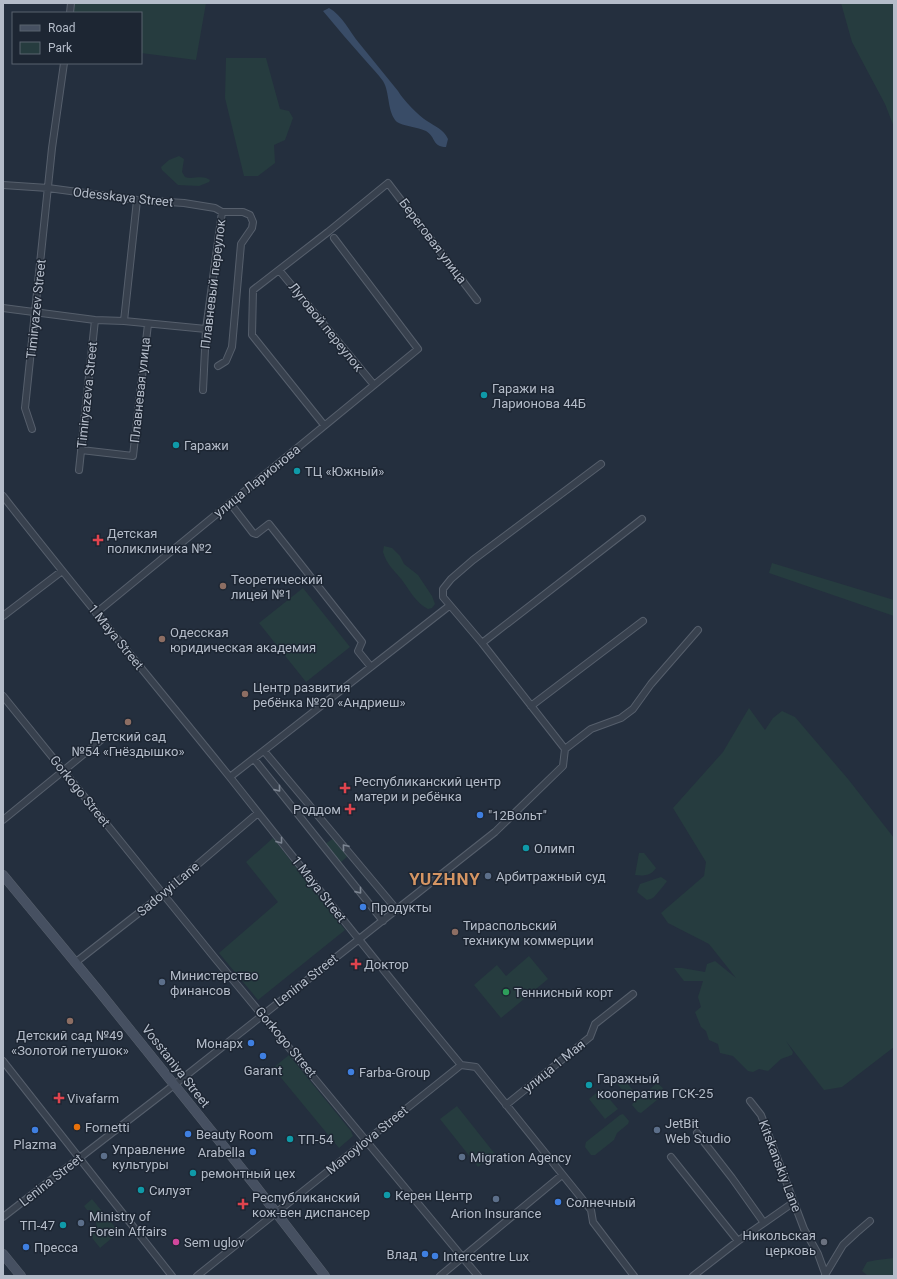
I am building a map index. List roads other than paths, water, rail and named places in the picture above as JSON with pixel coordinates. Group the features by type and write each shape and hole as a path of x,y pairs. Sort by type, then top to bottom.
{"street":[{"name":"Timiryazev Street","path":"32,429 25,408 52,148 64,64"},
{"name":"Береговая улица","path":"279,270 388,183 477,300"},
{"name":"Odesskaya Street","path":"3,185 48,188 137,200 206,206 215,208 222,212 243,212 250,215 253,222 252,228 241,244 232,347 226,361 218,366"},
{"path":"124,321 137,200"},
{"name":"Плавневый переулок","path":"203,390 206,330 222,212"},
{"name":"улица Ларионова","path":"96,613 418,349 334,238"},
{"name":"Луговой переулок","path":"279,270 374,385"},
{"path":"279,270 253,290 252,335 324,425"},
{"path":"3,308 95,320 124,321 206,330"},
{"name":"Timiryazeva Street","path":"79,470 95,320"},
{"name":"Плавневая улица","path":"81,450 133,456 148,324"},
{"path":"601,464 473,560 451,579 443,589 443,597 449,606 482,643 565,750 591,729 622,718 633,709 651,684 698,630"},
{"name":"1 Maya Street","path":"3,496 62,571 230,777 358,940 461,1065"},
{"path":"230,503 253,533 259,533 269,524 362,642 358,651 371,667"},
{"path":"482,643 642,519"},
{"path":"3,616 62,571"},
{"path":"230,777 449,606"},
{"path":"531,706 643,622"},
{"name":"Gorkogo Street","path":"3,696 163,894 478,1276"},
{"path":"3,820 101,740"},
{"path":"264,750 397,910"},
{"name":"Lenina Street","path":"3,1217 174,1085 262,1014 495,832 562,766 565,750"},
{"path":"254,759 383,921"},
{"name":"Sadovyi Lane","path":"76,962 163,894 258,813"},
{"name":"Vosstaniya Street","path":"3,875 76,962 325,1276"},
{"name":"улица 1 Мая","path":"506,1105 590,1037 595,1024 633,994"},
{"path":"3,1061 172,1276"},
{"path":"461,1065 476,1067 591,1210 593,1222 634,1276"},
{"name":"Manoylova Street","path":"197,1276 461,1065"},
{"name":"Kitskanskiy Lane","path":"750,1101 761,1115 804,1230 818,1254 825,1276"},
{"path":"697,1133 732,1178 764,1223"},
{"path":"671,1157 738,1241"},
{"path":"440,1276 562,1174"},
{"path":"693,1276 738,1241 794,1202"},
{"path":"825,1276 844,1245 856,1232 870,1221"},
{"path":"3,1254 21,1276"}],"water":[{"path":"329,8 342,19 359,43 415,112 444,133 448,139 446,147 436,144 426,131 397,122 390,108 387,91 383,81 323,11"}],"place":[{"name":"Гаражи на Ларионова 44Б","path":"484,395"},
{"name":"Гаражи","path":"176,445"},
{"name":"ТЦ «Южный»","path":"297,471"},
{"name":"Детская поликлиника №2","path":"98,540"},
{"name":"Теоретический лицей №1","path":"223,586"},
{"name":"Одесская юридическая академия","path":"162,639"},
{"name":"Центр развития ребёнка №20 «Андриеш»","path":"245,694"},
{"name":"Детский сад №54 «Гнёздышко»","path":"128,722"},
{"name":"Республиканский центр матери и ребёнка","path":"345,788"},
{"name":"Роддом","path":"350,809"},
{"name":"\"12Вольт\"","path":"480,815"},
{"name":"Олимп","path":"526,848"},
{"name":"Арбитражный суд","path":"488,876"},
{"name":"Продукты","path":"363,907"},
{"name":"Тираспольский техникум коммерции","path":"455,932"},
{"name":"Доктор","path":"356,964"},
{"name":"Министерство финансов","path":"162,982"},
{"name":"Теннисный корт","path":"506,992"},
{"name":"Детский сад №49 «Золотой петушок»","path":"70,1021"},
{"name":"Монарх","path":"251,1043"},
{"name":"Garant","path":"263,1056"},
{"name":"Farba-Group","path":"351,1072"},
{"name":"Гаражный кооператив ГСК-25","path":"589,1085"},
{"name":"Vivafarm","path":"59,1098"},
{"name":"Fornetti","path":"77,1127"},
{"name":"Plazma","path":"35,1130"},
{"name":"JetBit Web Studio","path":"657,1130"},
{"name":"Beauty Room","path":"188,1134"},
{"name":"ТП-54","path":"290,1139"},
{"name":"Arabella","path":"253,1152"},
{"name":"Управление культуры","path":"104,1156"},
{"name":"Migration Agency","path":"462,1157"},
{"name":"ремонтный цех","path":"193,1173"},
{"name":"Силуэт","path":"141,1190"},
{"name":"Керен Центр","path":"387,1195"},
{"name":"Arion Insurance","path":"496,1199"},
{"name":"Солнечный","path":"558,1202"},
{"name":"Республиканский кож-вен диспансер","path":"243,1204"},
{"name":"Ministry of Forein Affairs","path":"81,1223"},
{"name":"ТП-47","path":"63,1225"},
{"name":"Sem uglov","path":"176,1242"},
{"name":"Никольская церковь","path":"824,1242"},
{"name":"Пресса","path":"26,1247"},
{"name":"Влад","path":"425,1254"},
{"name":"Intercentre Lux","path":"435,1256"}],"district":[{"name":"YUZHNY","path":"445,879"}]}
